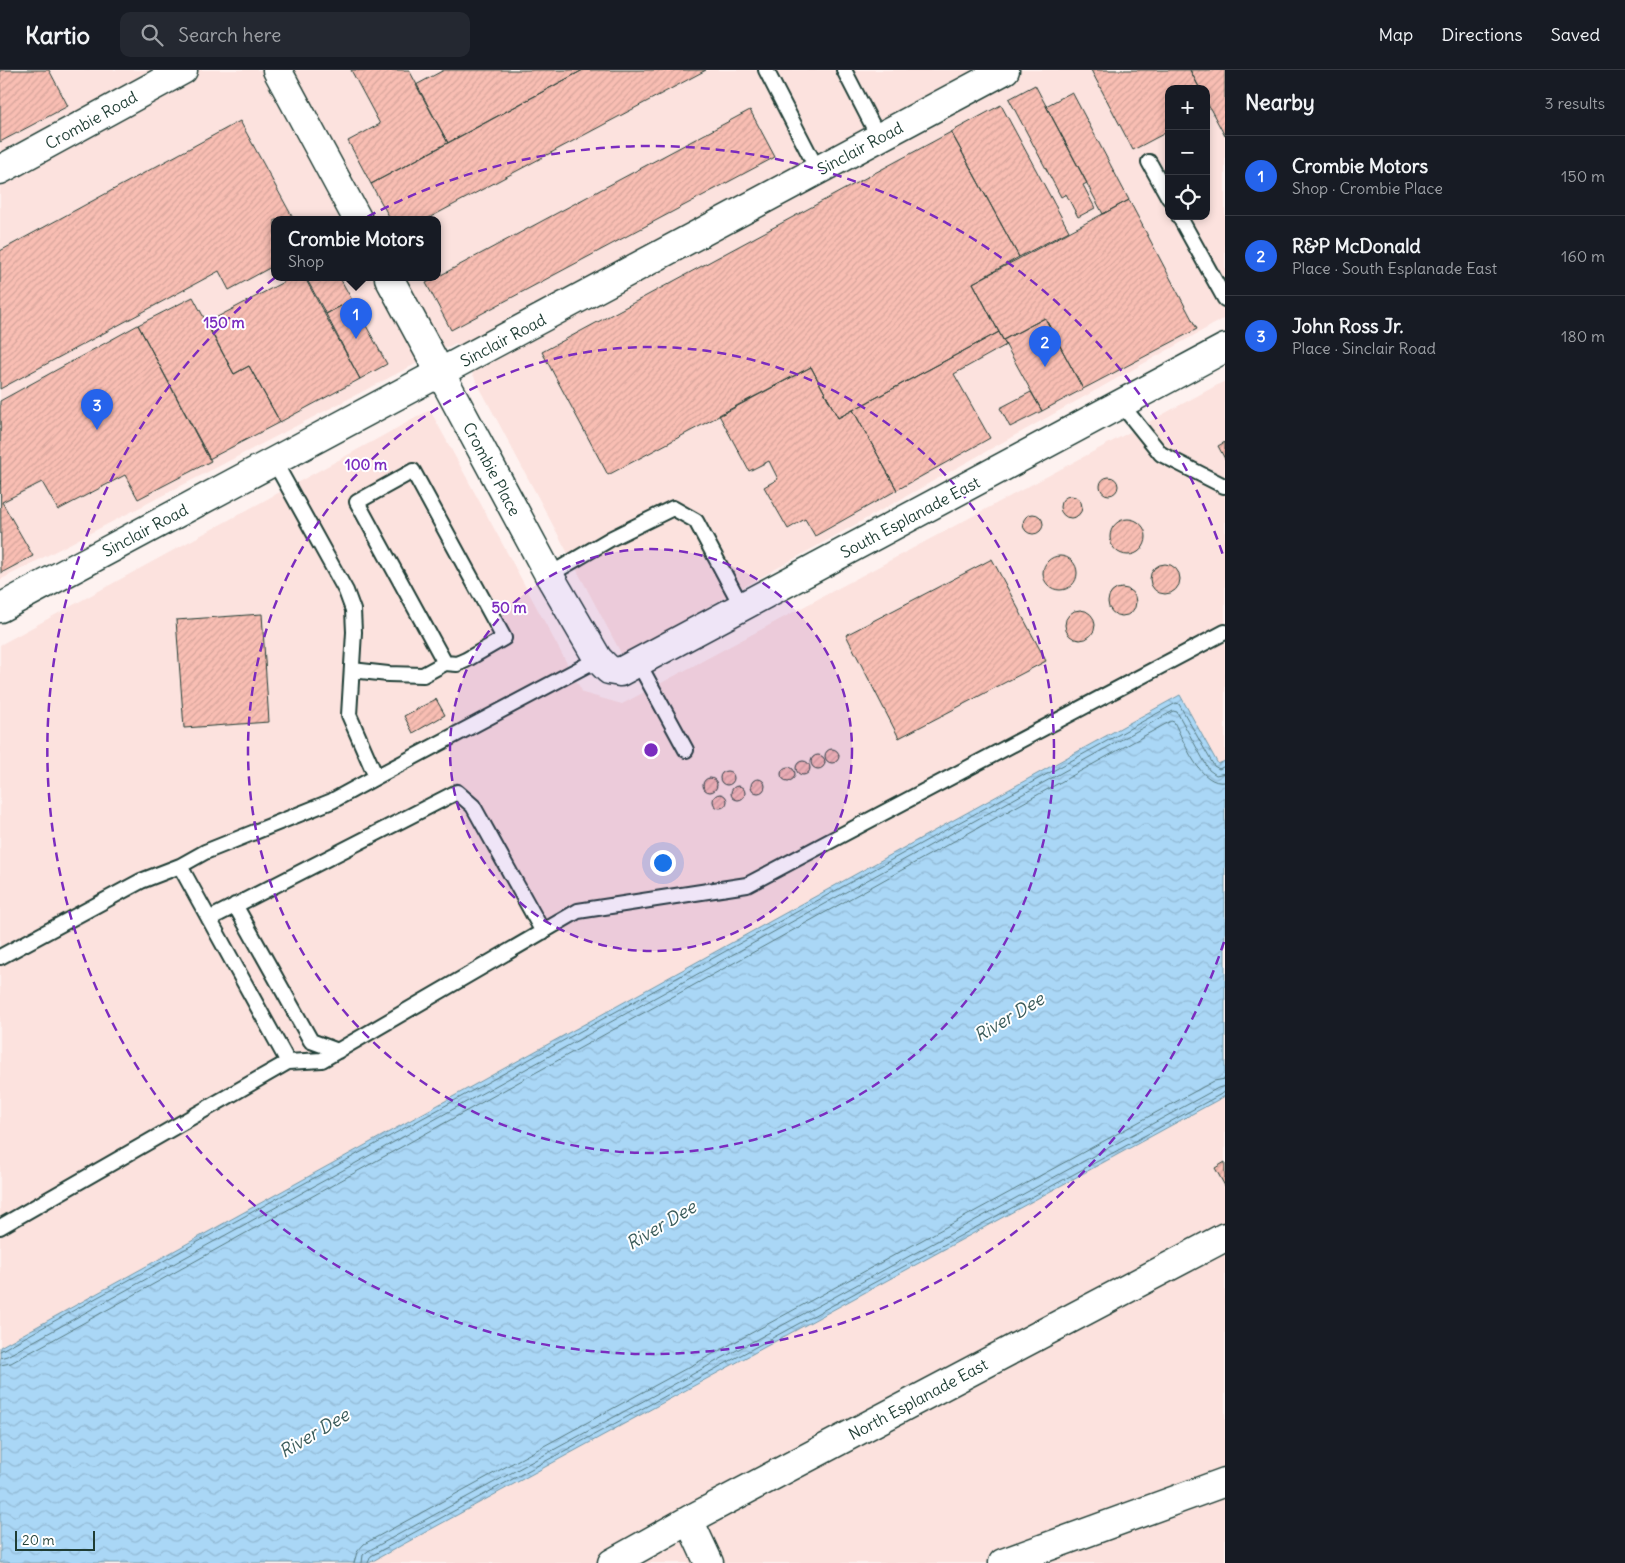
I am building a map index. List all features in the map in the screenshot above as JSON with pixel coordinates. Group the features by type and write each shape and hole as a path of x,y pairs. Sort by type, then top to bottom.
{"street":[{"name":"Crombie Road","path":"0,170 183,70"},
{"path":"276,70 356,216"},
{"name":"Sinclair Road","path":"0,608 441,374 1005,70"},
{"name":"Crombie Place","path":"391,281 549,575 598,659"},
{"name":"South Esplanade East","path":"598,659 608,670 620,672 639,664 1225,348"},
{"name":"North Esplanade East","path":"612,1563 689,1520 1225,1237"},
{"path":"1003,1563 1225,1482"},
{"path":"689,1520 709,1563"}],"lane":[{"path":"766,70 818,171"},
{"path":"844,70 879,138"},
{"path":"1148,162 1165,191"},
{"path":"1181,220 1225,300"},
{"path":"1121,404 1161,454 1224,486"},
{"path":"274,461 346,591 353,610 349,715 360,744 376,776"},
{"path":"352,670 423,675 445,663 457,664 466,660 504,638 413,471 357,502 445,663"},
{"path":"549,575 612,538 673,508 696,521 742,607"},
{"path":"0,1227 288,1062 322,1060 578,911 747,885 1225,632"},
{"path":"0,957 141,881 180,866 205,852 332,802 376,776 598,659"},
{"path":"639,664 686,750"},
{"path":"209,919 456,792 473,806 543,932"},
{"path":"180,866 288,1062"},
{"path":"235,905 310,1041 338,1051"}],"shaded area":[{"path":"0,70 1225,70 1225,318 622,655 456,343 0,580"},
{"path":"1225,381 1225,1563 0,1563 0,645 430,410 583,693 622,704"}],"water":[{"name":"River Dee","path":"1180,695 1218,764 1225,761 1225,1096 369,1563 0,1563 0,1347"}],"building":[{"path":"0,70 49,70 68,106 0,142"},
{"path":"351,70 409,70 448,143 371,184 348,141 380,124"},
{"path":"444,70 583,70 448,143 416,85"},
{"path":"583,70 706,70 432,216 389,216 371,184"},
{"path":"1091,70 1190,70 1198,85 1165,85 1165,133 1133,150"},
{"path":"1190,70 1225,70 1225,136 1210,108 1210,85 1198,85"},
{"path":"1035,85 1087,183 1083,185 1095,208 1078,217 1066,194 1061,197 1009,99"},
{"path":"1072,92 1129,200 1103,214 1046,106"},
{"path":"1001,105 1069,231 1019,257 951,132"},
{"path":"750,110 775,157 451,330 426,283 441,281 441,275"},
{"path":"240,121 292,216 271,216 271,267 229,290 219,271 0,389 0,251"},
{"path":"951,132 1019,257 973,283 999,332 838,418 811,367 608,475 542,352"},
{"path":"1129,200 1197,329 1083,389 1045,318 1003,340 973,283"},
{"path":"285,281 307,281 360,379 280,422 249,366 234,374 206,323"},
{"path":"308,281 342,281 352,300 326,314"},
{"path":"193,297 234,374 249,366 280,422 209,459 138,325"},
{"path":"352,300 387,364 360,379 326,314"},
{"path":"1045,318 1083,389 1042,411 1003,340"},
{"path":"138,325 211,461 138,499 125,475 58,510 42,482 2,502 33,556 1,573 0,401"},
{"path":"999,332 1006,345 954,374 990,438 897,490 853,410"},
{"path":"811,367 838,418 853,410 897,490 815,536 805,519 788,529 764,487 778,479 769,461 749,471 719,415"},
{"path":"1031,392 1042,411 1010,427 1000,408"},
{"path":"1225,442 1225,459 1218,446"},
{"path":"1105,477 1113,477 1118,482 1116,493 1105,495 1100,490 1100,482"},
{"path":"1071,496 1079,499 1082,507 1079,515 1071,518 1063,515 1060,507 1063,499"},
{"path":"1033,514 1040,517 1043,524 1040,531 1033,534 1026,531 1023,524 1026,517"},
{"path":"1128,519 1141,524 1146,537 1141,550 1128,555 1115,550 1110,537 1115,524"},
{"path":"1060,556 1067,557 1072,561 1076,566 1076,580 1072,585 1067,589 1060,590 1053,589 1048,585 1044,580 1043,573 1044,566 1048,561 1053,557"},
{"path":"992,559 1046,661 899,738 846,635"},
{"path":"1165,564 1176,568 1180,579 1176,590 1165,594 1154,590 1150,579 1154,568"},
{"path":"1122,588 1132,592 1136,602 1132,612 1122,616 1112,612 1108,602 1112,592"},
{"path":"1080,610 1091,614 1095,625 1091,636 1080,640 1069,636 1065,625 1069,614"},
{"path":"262,614 269,722 184,728 176,620"},
{"path":"436,699 445,715 413,733 404,716"},
{"path":"832,749 837,751 839,756 837,761 832,763 827,761 825,756 827,751"},
{"path":"818,755 823,757 825,762 823,767 818,769 813,767 811,762 813,757"},
{"path":"803,761 808,763 810,768 808,773 803,775 798,773 796,768 798,763"},
{"path":"788,767 793,769 795,774 793,779 788,781 783,779 781,774 783,769"},
{"path":"727,771 732,773 734,778 732,783 727,785 722,783 720,778 722,773"},
{"path":"710,778 715,780 717,785 715,790 710,792 705,790 703,785 705,780"},
{"path":"758,779 763,781 765,786 763,791 758,793 753,791 751,786 753,781"},
{"path":"738,786 743,788 745,793 743,798 738,800 733,798 731,793 733,788"},
{"path":"720,794 725,796 727,801 725,806 720,808 715,806 713,801 715,796"},
{"path":"1225,1162 1225,1186 1215,1168"}],"place":[{"name":"Crombie Motors","path":"356,339"},
{"name":"R&P McDonald","path":"1045,367"},
{"name":"John Ross Jr.","path":"97,430"}]}
